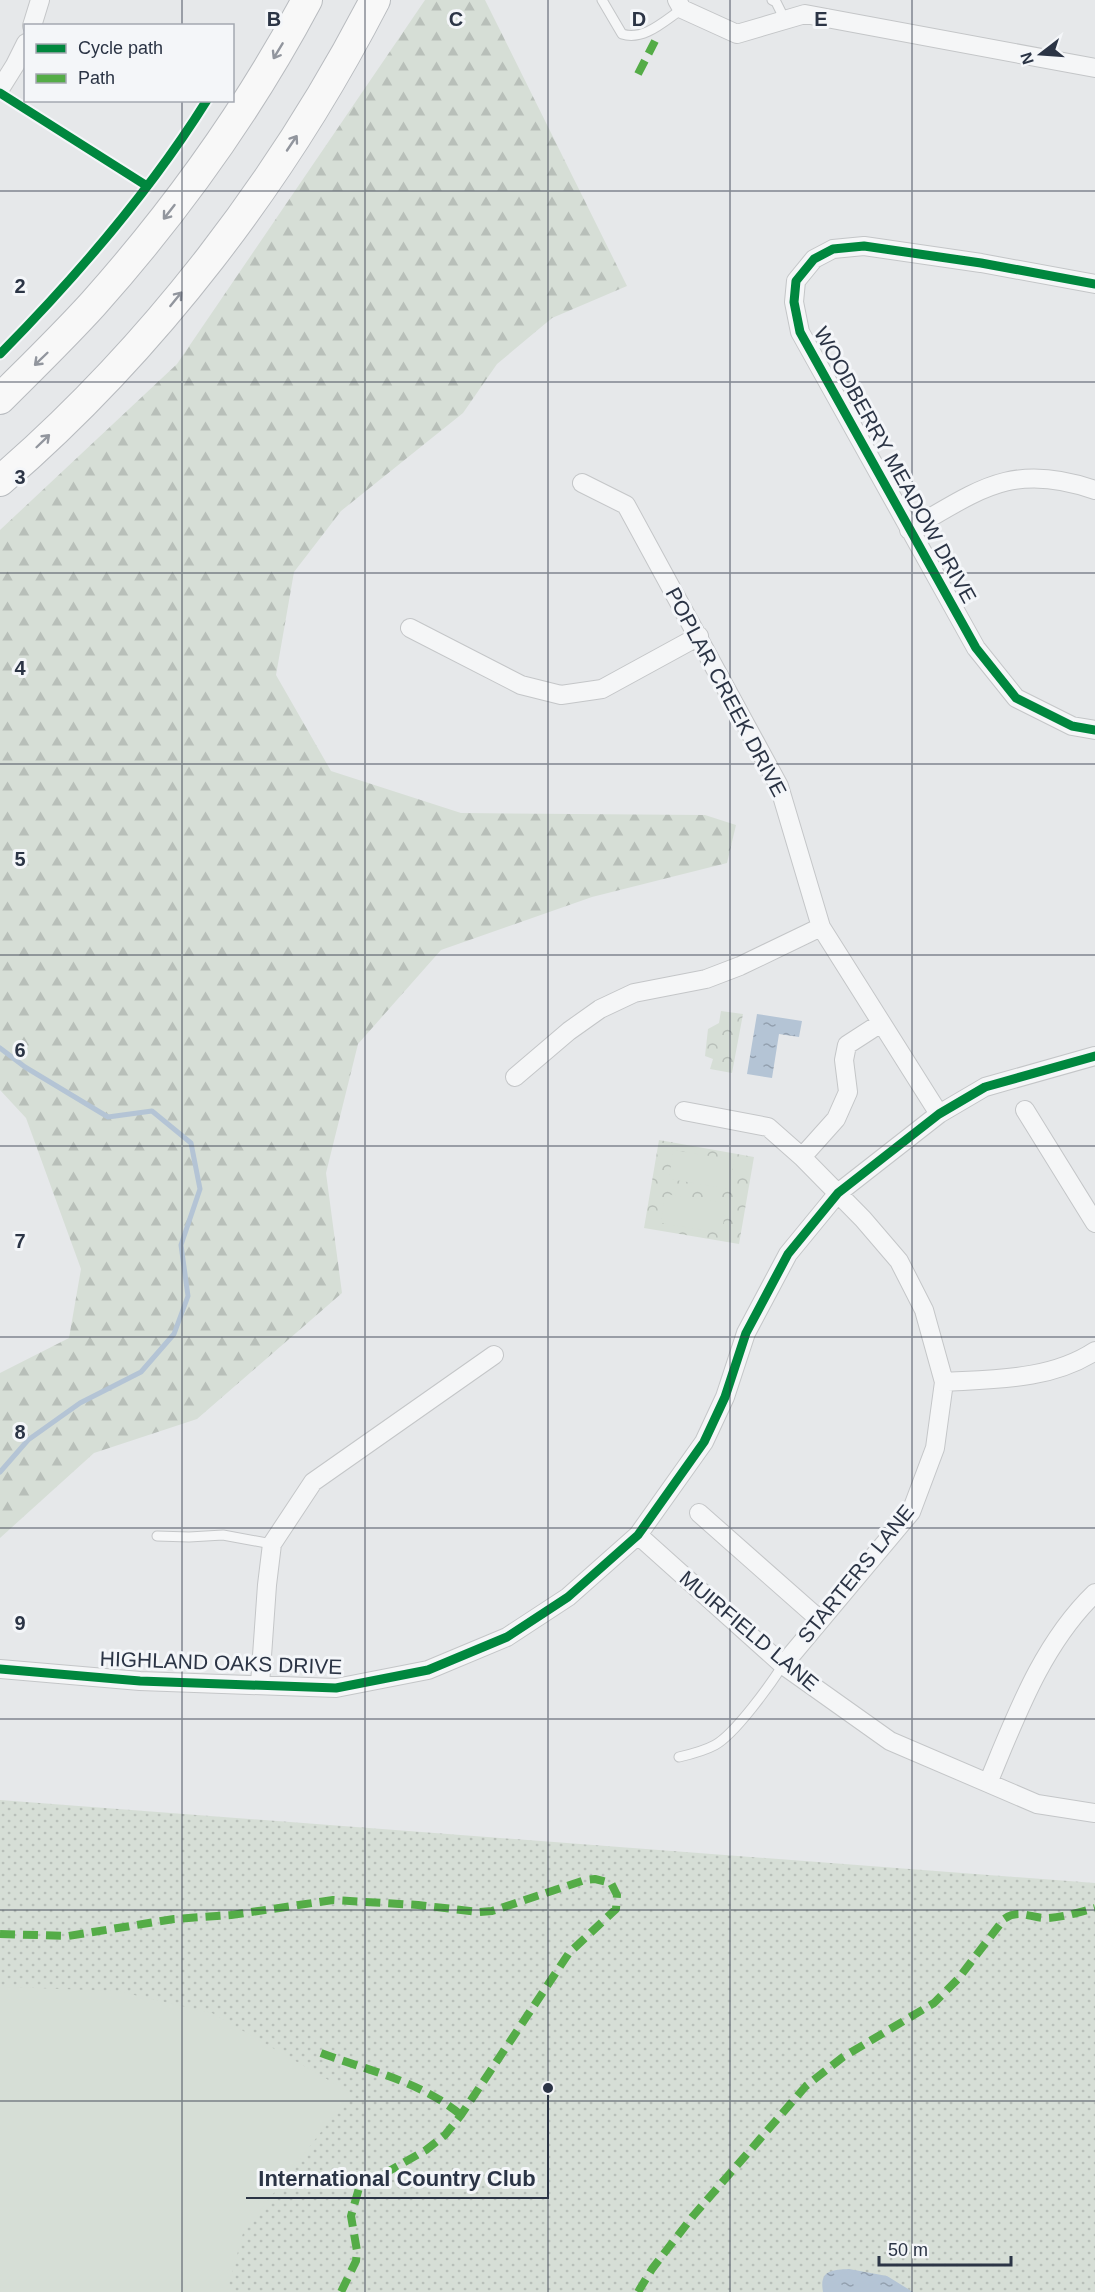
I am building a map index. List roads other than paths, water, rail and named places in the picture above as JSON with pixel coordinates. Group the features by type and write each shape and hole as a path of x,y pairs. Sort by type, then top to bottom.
{"highway":[{"path":"0,399 93,304 166,216 249,99 307,0"},
{"path":"0,481 114,370 214,251 304,125 344,59 375,0"}],"street":[{"path":"33,24 40,0"},
{"path":"680,4 737,34 805,14 1095,68"},
{"path":"0,89 24,47"},
{"name":"WOODBERRY MEADOW DRIVE","path":"1095,285 981,263 864,246 833,249 814,259 796,281 794,302 800,332 976,648 1016,698 1072,726 1095,730"},
{"path":"909,530 981,488 1006,480 1032,478 1068,481 1095,490"},
{"name":"POPLAR CREEK DRIVE","path":"582,483 626,505 779,786 822,927 939,1114"},
{"path":"410,628 521,686 561,695 602,689 699,636"},
{"path":"515,1077 568,1031 600,1009 634,993 706,979 740,966 822,927"},
{"path":"802,1157 836,1119 848,1092 844,1060 847,1045 881,1023"},
{"name":"HIGHLAND OAKS DRIVE","path":"0,1669 140,1681 336,1688 428,1670 507,1637 568,1597 638,1535 704,1442 725,1397 746,1333 788,1254 838,1193 939,1114 985,1086 1095,1056"},
{"path":"1025,1110 1095,1223"},
{"name":"STARTERS LANE","path":"684,1111 768,1127 802,1157 863,1219 899,1261 924,1310 944,1382 935,1448 911,1512 819,1619 783,1665"},
{"path":"944,1382 1042,1374 1086,1357 1095,1351"},
{"path":"260,1684 272,1544 313,1482 494,1355"},
{"path":"699,1514 819,1619"},
{"name":"MUIRFIELD LANE","path":"638,1535 783,1665 890,1741 1037,1804 1095,1813"},
{"path":"988,1783 1045,1656 1077,1610 1095,1593"}],"lane":[{"path":"602,0 622,34 633,37 642,35 680,4"},
{"path":"772,0 785,20"},
{"path":"157,1536 189,1538 223,1535 272,1544"},
{"path":"679,1757 697,1753 717,1744 765,1691 783,1665"}],"water":[{"path":"757,1014 802,1021 799,1037 779,1034 772,1078 747,1074"},
{"path":"849,2269 887,2276 913,2292 823,2292 822,2285 825,2275 832,2271"}],"waterway":[{"path":"0,1048 25,1067 108,1117 152,1111 191,1143 200,1189 181,1245 188,1296 174,1334 141,1372 80,1403 28,1440 0,1472"}],"place":[{"name":"International Country Club","path":"548,2088"}]}
